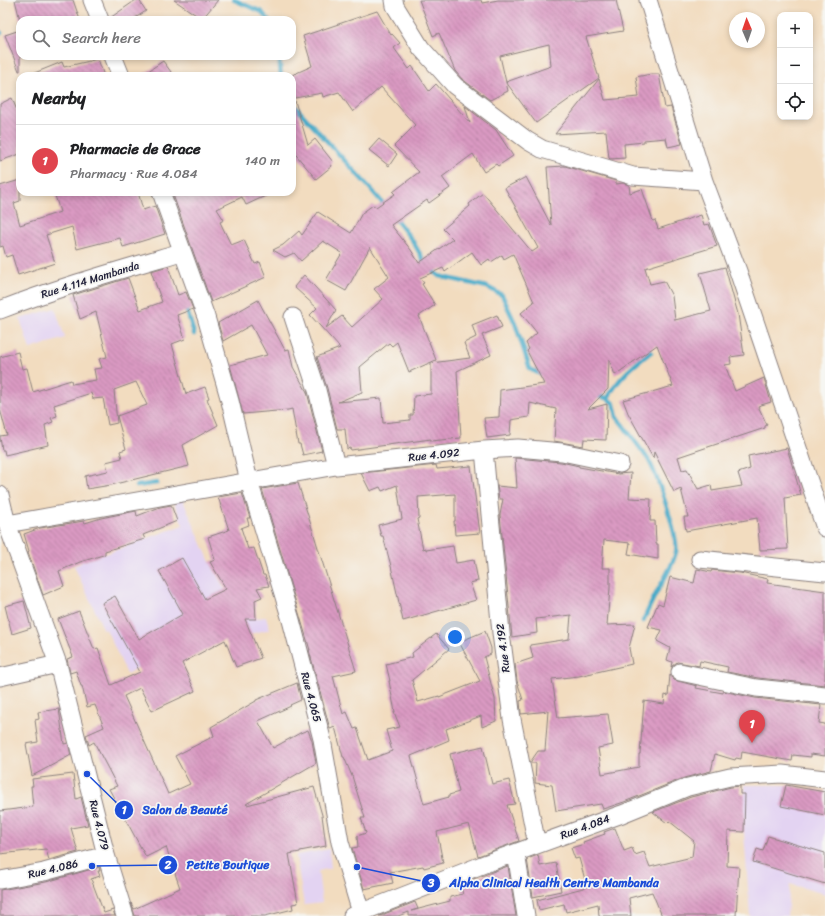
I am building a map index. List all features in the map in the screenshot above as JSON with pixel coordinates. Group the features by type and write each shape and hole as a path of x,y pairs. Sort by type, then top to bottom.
{"street":[{"path":"92,0 98,16"},
{"path":"394,0 395,6 421,48 455,86 528,141 542,149 633,176 704,182"},
{"path":"648,0 704,182 738,271 825,528"},
{"path":"114,60 119,72"},
{"name":"Rue 4.065","path":"162,196 181,252 206,317 230,401 250,481 291,620 322,739 340,842 359,915"},
{"name":"Rue 4.114 Mambanda","path":"0,310 34,297 181,252"},
{"path":"293,317 317,390 336,466"},
{"name":"Rue 4.092","path":"7,524 336,466 484,450 518,448 562,452 620,464"},
{"name":"Rue 4.192","path":"484,450 501,633 512,719 537,845"},
{"name":"Rue 4.079","path":"0,495 7,524 58,664 106,855 125,916"},
{"path":"700,559 825,572"},
{"path":"0,678 58,664"},
{"path":"680,672 756,688 825,695"},
{"name":"Rue 4.084","path":"359,915 487,863 622,814 688,787 730,777 782,774 825,779"},
{"path":"516,853 526,916"},
{"name":"Rue 4.086","path":"0,880 44,872 106,855"}],"shaded area":[{"path":"55,308 65,338 30,349 20,319"},
{"path":"182,498 210,562 225,590 245,619 266,617 270,629 151,659 127,674 106,629 104,630 74,566 81,562 183,525 173,500"},
{"path":"745,785 786,785 825,792 825,894 790,884 787,916 750,916 744,832"},
{"path":"329,849 331,868 318,871 322,903 304,905 296,855"}],"building":[{"path":"15,0 73,0 79,16 19,16"},
{"path":"136,0 139,0 146,11 138,16 113,16"},
{"path":"174,0 218,0 205,16 198,16"},
{"path":"419,0 481,0 482,3 498,0 616,0 623,31 586,37 599,78 536,123 506,82 551,66 549,44 500,56 508,91 490,100 462,79 455,71 439,33 433,36"},
{"path":"377,11 391,35 392,34 400,43 394,48 409,69 412,66 429,91 436,84 470,123 465,106 496,130 513,156 498,166 496,164 484,172 473,154 442,177 450,188 429,203 427,200 391,225 411,250 419,263 453,239 443,229 483,193 532,252 538,248 505,188 526,177 551,225 547,167 565,166 616,181 616,184 623,183 629,185 630,193 642,189 653,221 655,220 658,229 701,215 704,225 709,224 717,246 645,268 650,284 664,281 672,296 675,320 711,311 700,273 725,267 738,314 744,355 730,357 731,364 725,365 735,391 764,378 771,402 758,406 767,425 765,428 678,457 682,470 687,469 698,489 711,485 712,491 742,486 738,473 750,469 748,456 787,448 801,495 785,498 788,549 760,550 757,518 686,531 684,517 688,517 681,489 674,492 654,452 653,458 628,413 623,400 673,386 657,345 615,375 609,359 608,389 588,409 607,404 606,440 584,439 583,446 554,441 556,409 530,403 529,417 511,420 510,435 487,438 484,418 499,417 500,390 544,384 527,351 529,349 526,343 537,333 521,313 534,302 513,254 504,259 502,255 491,262 489,259 481,265 472,252 445,272 443,268 420,278 435,305 419,316 436,360 409,372 397,342 392,346 389,343 360,367 362,392 338,402 381,398 383,423 410,420 410,415 413,415 414,396 431,394 431,363 470,358 464,343 476,337 472,325 497,315 502,327 482,335 491,355 457,371 461,438 431,441 431,439 351,450 350,448 347,449 345,429 337,429 327,388 317,357 340,348 310,315 317,308 294,287 304,275 336,310 326,328 342,316 352,327 383,299 374,289 389,277 370,247 346,291 326,280 342,253 323,241 301,261 294,253 285,257 273,250 283,245 299,231 302,235 318,212 351,233 362,213 373,205 376,207 395,194 393,192 419,172 394,146 415,125 381,87 353,112 339,92 323,97 322,93 296,98 296,73 312,66 303,36"},
{"path":"16,31 16,60 20,60 20,71 19,71 5,35"},
{"path":"98,60 103,72 37,72 62,62 64,67"},
{"path":"163,61 171,72 147,72"},
{"path":"659,74 665,108 671,107 682,144 668,147 666,138 624,144 625,158 610,159 606,131 555,134 599,79 605,100 639,97 636,77"},
{"path":"12,98 16,108 16,155 0,161 0,104"},
{"path":"296,104 308,145 315,139 333,162 331,164 332,166 316,179 296,155"},
{"path":"379,139 397,154 389,166 369,150"},
{"path":"16,181 16,196 20,196 20,201 14,203 20,225 60,212 55,196 139,196 143,210 155,206 165,234 123,247 120,238 77,249 72,227 46,235 55,263 18,275 12,255 6,257 3,246 0,247 0,186"},
{"path":"173,196 265,196 246,205 242,197 217,209 224,220 220,222 231,245 244,240 255,264 260,262 266,277 211,302"},
{"path":"168,266 178,295 186,292 193,309 177,315 185,339 172,344 186,394 205,387 209,398 207,399 218,425 183,445 189,466 111,485 87,489 85,476 108,471 106,462 122,458 120,451 126,449 117,416 147,405 136,382 114,390 117,423 108,425 103,398 93,399 91,393 54,405 57,416 51,418 53,422 45,425 48,445 5,455 4,450 2,450 0,437 7,435 0,409 0,357 18,352 22,369 27,368 33,392 71,380 72,384 96,380 94,369 102,368 99,359 107,357 96,312 80,319 73,295 128,278 140,310 162,302 151,271"},
{"path":"258,300 285,350 289,349 293,367 307,392 322,451 303,455 300,444 298,444 292,409 243,414 230,365 267,355 251,325 223,341 218,323"},
{"path":"515,458 561,462 618,474 631,473 629,498 651,499 650,521 655,521 658,559 628,554 630,543 604,540 602,568 610,568 607,625 635,624 629,648 632,664 579,676 552,679 558,718 608,714 613,745 598,748 602,774 639,767 644,701 664,704 665,695 668,696 670,675 674,680 697,686 696,688 723,693 723,691 755,698 821,705 819,723 825,724 825,756 811,754 811,757 793,755 792,761 742,752 741,759 736,758 735,760 715,754 711,771 684,778 603,809 601,804 556,811 552,785 535,783 536,763 531,763 538,751 545,751 548,711 521,714 520,701 523,700 517,681 515,664 533,658 530,645 569,639 571,615 536,619 537,633 512,637 500,515 503,499 499,499 497,486 517,488"},
{"path":"436,465 437,469 471,466 480,533 455,535 455,494 418,497 419,518 417,519 423,549 426,548 426,550 453,546 456,563 474,560 478,581 470,583 476,600 403,621 391,566 383,536 381,536 378,525 402,519 397,485 382,491 380,487 370,491 361,473"},
{"path":"298,483 356,671 333,676 343,714 347,712 354,729 357,728 368,760 392,751 386,730 400,727 394,712 386,664 413,657 412,653 436,634 449,649 412,680 418,702 439,697 480,681 459,642 485,631 491,648 491,654 484,657 495,699 496,721 482,727 481,716 446,729 449,740 411,756 424,804 449,797 449,795 459,792 450,754 483,746 492,784 509,780 515,804 507,805 519,841 478,856 469,824 437,832 443,863 424,868 423,866 390,872 393,883 364,889 352,848 358,847 357,836 366,833 361,818 365,818 352,776 343,757 335,727 330,729 310,650 262,489"},
{"path":"242,493 250,518 247,518 249,525 241,528 248,549 254,548 263,575 265,575 269,586 257,588 262,597 255,600 256,619 245,619 261,658 236,667 225,640 182,663 195,691 152,711 140,688 124,696 168,794 190,784 175,756 214,736 211,727 256,700 297,683 301,700 258,721 273,748 308,730 312,741 316,763 246,804 247,805 314,787 322,815 326,846 289,854 298,903 292,904 293,909 265,916 135,916 131,903 134,909 180,888 166,847 146,857 109,789 117,786 94,742 89,745 86,735 104,727 95,705 87,707 82,686 76,671 70,673 67,659 73,657 58,619 79,611 94,649 98,648 111,685 140,672 102,603 115,596 139,639 183,614 159,571 182,558 205,599 226,589 210,562 215,560 208,537 229,530 218,497"},
{"path":"171,505 177,521 143,535 145,539 105,551 105,554 103,555 80,562 59,571 64,586 43,595 28,552 24,534 40,528 84,521 85,523 101,518 136,511 137,516 160,507"},
{"path":"697,569 711,572 712,570 740,573 768,579 767,583 825,591 825,685 758,678 727,672 728,667 700,661 699,666 677,662 671,667 672,662 667,660 670,648 657,641 662,630 648,627 658,603 663,605 670,577 694,583"},
{"path":"24,601 31,628 12,634 5,606"},
{"path":"59,709 64,744 68,743 71,755 32,776 26,744 38,742 35,720 39,719 38,712"},
{"path":"73,774 76,799 81,797 88,825 71,828 78,852 49,860 46,849 0,854 0,811 33,807 31,786 33,786 32,779"},
{"path":"786,785 825,792 825,815 781,806"},
{"path":"740,786 740,794 745,794 744,832 728,831 727,866 739,867 736,916 662,916 652,892 629,898 631,916 599,916 598,904 566,912 564,904 539,910 537,900 587,887 579,858 575,859 571,848 584,844 583,842 605,834 604,832 615,828 624,851 632,848 635,855 644,852 650,867 692,857 694,841 669,821 667,823 653,812 691,797"},
{"path":"768,836 825,853 825,884 753,862 757,849 763,851"},
{"path":"538,855 540,866 556,863 561,891 533,897 527,859"},
{"path":"508,866 516,916 409,916 409,912 398,916 379,916 415,902 418,909 411,911 450,901 450,897 463,894 460,884"},
{"path":"99,867 100,871 98,871 100,876 91,879 104,913 113,910 115,916 0,916 0,890 46,882"}],"waterway":[{"path":"234,0 262,12 265,16"},
{"path":"279,60 281,72"},
{"path":"296,107 386,207"},
{"path":"393,216 412,240 427,266 439,276 487,287 502,295 515,323 530,369 544,376"},
{"path":"186,307 194,334"},
{"path":"608,398 622,378 651,352"},
{"path":"595,396 607,398 614,404 617,417 648,459"},
{"path":"643,621 671,566 676,552 671,521 662,492 649,461"},
{"path":"137,486 157,483"}],"place":[{"name":"Pharmacie de Grace","path":"752,743"},
{"name":"Salon de Beauté","path":"87,774"},
{"name":"Petite Boutique","path":"92,866"},
{"name":"Alpha Clinical Health Centre Mambanda","path":"357,867"}]}
